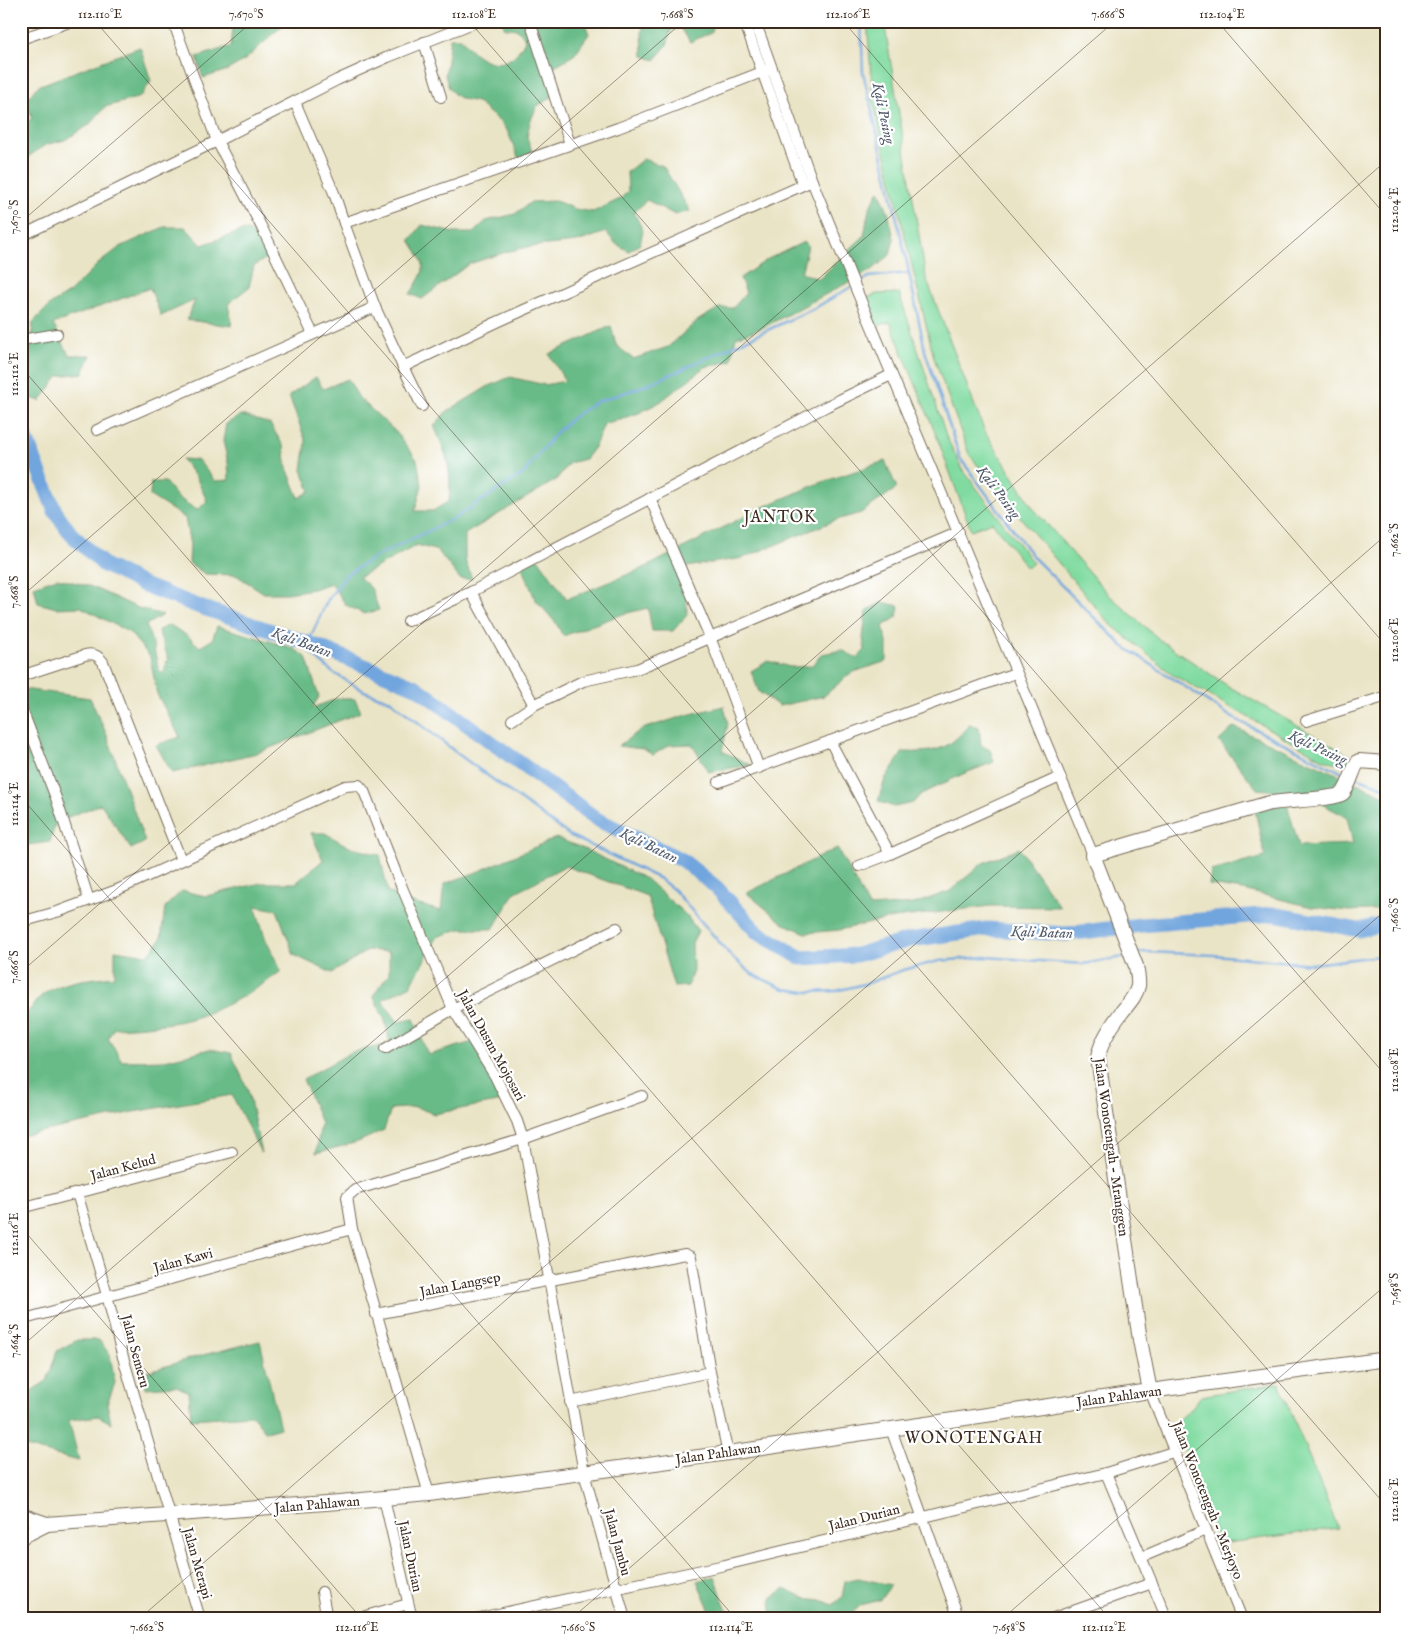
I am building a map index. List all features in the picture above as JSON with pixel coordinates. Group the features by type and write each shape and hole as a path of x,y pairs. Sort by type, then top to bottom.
{"main road":[{"path":"1092,855 1266,804 1289,800 1334,798 1339,796 1345,789 1351,774 1359,762 1387,763"},
{"name":"Jalan Wonotengah - Mranggen","path":"1092,855 1136,966 1138,980 1138,987 1134,996 1104,1040 1099,1049 1098,1058 1140,1340 1150,1391"},
{"name":"Jalan Pahlawan","path":"48,1524 170,1516 429,1494 1387,1359"},
{"path":"21,1515 48,1524"},
{"path":"21,1537 48,1524"}],"street":[{"path":"21,39 72,21"},
{"path":"174,21 217,141 262,228 313,334"},
{"path":"21,236 217,141 337,80 478,21"},
{"path":"530,21 570,144"},
{"path":"744,21 767,70 808,183 854,285 1092,855"},
{"path":"755,21 767,70"},
{"path":"424,42 441,97"},
{"path":"344,223 618,128 767,70"},
{"path":"295,102 334,193 375,306 422,406"},
{"path":"403,367 495,323 808,183"},
{"path":"97,430 375,306"},
{"path":"21,340 57,334"},
{"path":"408,621 471,592 827,406 891,375"},
{"path":"650,498 710,637 758,768"},
{"path":"512,720 534,705 583,681 637,669 958,532"},
{"path":"471,592 534,705"},
{"path":"21,676 85,655 92,654 100,657 137,744 181,860 118,890 60,911 21,922"},
{"path":"719,782 1015,673"},
{"path":"1306,721 1387,696"},
{"path":"21,707 56,798 89,900"},
{"path":"830,741 890,854"},
{"path":"859,866 890,854 1060,777"},
{"name":"Jalan Dusun Mojosari","path":"181,860 345,786 359,785 363,790 453,1009 508,1100 523,1139 584,1473"},
{"path":"385,1049 453,1009 617,928"},
{"path":"429,1494 352,1229 347,1201 350,1194 355,1190 523,1139 642,1096"},
{"name":"Jalan Kelud","path":"21,1208 232,1152"},
{"name":"Jalan Semeru","path":"77,1194 170,1516"},
{"name":"Jalan Kawi","path":"21,1320 352,1229"},
{"name":"Jalan Langsep","path":"376,1314 685,1254 691,1257 710,1372"},
{"path":"570,1402 710,1372 728,1453"},
{"name":"Jalan Wonotengah - Merjoyo","path":"1150,1391 1242,1619"},
{"path":"891,1429 959,1619"},
{"name":"Jalan Durian","path":"475,1619 725,1565 1106,1473 1173,1452"},
{"name":"Jalan Jambu","path":"584,1473 625,1619"},
{"path":"1106,1473 1167,1619"},
{"name":"Jalan Durian","path":"384,1498 412,1619"},
{"name":"Jalan Merapi","path":"170,1516 200,1619"},
{"path":"1142,1557 1206,1530"},
{"path":"1051,1619 1152,1583"},
{"path":"322,1592 327,1619"},
{"path":"354,1619 408,1604"}],"green space":[{"path":"234,21 287,21 246,59 228,70 203,78 197,57 231,46"},
{"path":"502,21 584,21 589,34 574,55 546,71 554,96 537,106 530,122 527,137 534,157 520,162 508,132 500,122 477,102 462,99 455,95 449,88 445,75 450,38 461,38 468,47 485,60 502,62 511,59 525,40 522,33 518,30 505,28"},
{"path":"645,21 712,21 712,32 690,42 681,28 671,30 667,45 655,60 643,56 642,31"},
{"path":"867,21 884,21 926,278 984,430 1033,508 1109,595 1160,640 1228,686 1352,757 1352,765 1341,765 1321,758 1173,675 1109,623 969,454 934,358 895,195 873,100"},
{"path":"140,47 151,81 140,97 105,107 89,125 65,140 45,145 21,162 21,132 32,117 26,100 38,86"},
{"path":"643,159 663,166 690,211 675,215 647,200 634,212 643,231 640,244 629,251 616,244 606,232 577,242 528,247 469,264 422,299 410,294 420,278 423,267 420,256 410,240 422,225 454,233 473,233 486,221 515,214 531,202 556,201 575,209 593,212 620,199 628,191 627,172"},
{"path":"879,190 888,211 894,239 890,255 872,270 762,328 736,337 731,361 705,367 660,402 639,413 604,424 595,446 585,459 569,463 556,480 465,534 465,560 472,579 460,579 438,551 417,545 359,577 371,588 379,610 364,614 346,605 331,583 313,589 288,593 264,593 236,575 205,574 189,563 190,545 185,518 150,496 151,482 165,482 177,497 197,510 207,501 197,479 182,459 198,460 215,481 229,480 228,462 223,441 226,424 241,415 270,424 284,447 287,468 299,498 310,491 302,470 306,442 289,396 316,377 323,389 348,379 359,398 396,432 417,460 422,485 415,511 433,511 449,501 450,480 448,462 434,426 446,412 487,387 510,377 545,385 565,381 549,354 611,326 616,345 633,359 668,347 697,321 719,308 733,308 746,293 740,278 768,259 804,242 808,246 801,273 819,279 864,236 869,209"},
{"path":"164,227 185,227 202,245 245,230 264,238 268,257 254,266 249,287 228,304 232,326 187,320 195,300 161,316 150,288 53,324 69,355 91,355 83,373 59,376 40,401 21,393 21,352 31,348 33,322 50,305 70,292 98,264 120,247"},
{"path":"899,293 947,438 963,470 1033,563 1027,568 992,522 971,530 935,432 890,322 877,326 866,298 877,294"},
{"path":"885,461 897,488 861,513 836,520 743,558 686,567 687,615 673,631 652,631 648,608 623,614 563,636 556,623 535,599 522,566 538,558 567,599 646,567 761,508 817,484"},
{"path":"57,578 92,587 138,608 163,615 146,625 159,671 164,672 168,658 158,630 170,625 200,647 212,640 217,626 293,648 306,657 319,697 312,708 339,698 355,699 361,712 257,753 172,773 156,745 180,737 157,694 150,657 130,633 81,607 56,608 38,603 34,586"},
{"path":"882,602 899,606 897,617 883,626 887,642 887,661 851,673 824,696 779,706 759,692 751,671 768,661 790,667 811,666 822,654 842,650 857,658 865,650 863,638 866,611"},
{"path":"23,689 90,698 106,733 145,842 131,849 101,804 56,822 50,842 21,846"},
{"path":"724,706 728,724 722,751 751,765 709,772 692,744 669,745 653,755 643,749 618,746 642,729"},
{"path":"969,724 979,727 981,745 990,750 994,762 921,794 913,803 894,807 878,801 885,779 903,752 924,752 941,748 948,745 962,733"},
{"path":"1234,727 1387,797 1387,909 1349,911 1312,907 1243,890 1209,885 1211,871 1265,857 1255,810 1287,804 1299,846 1353,844 1347,817 1300,793 1257,789 1219,741"},
{"path":"311,833 325,833 349,847 380,855 388,892 416,904 441,911 444,884 556,838 580,847 646,879 686,915 698,931 692,943 693,970 688,986 674,987 647,896 565,866 514,893 493,929 460,929 437,937 411,985 382,1000 398,1022 414,1019 428,1055 473,1042 502,1101 434,1114 416,1107 391,1109 384,1130 358,1142 316,1153 321,1123 303,1079 352,1052 390,1044 385,1020 373,996 389,974 389,952 368,950 332,973 294,955 277,910 255,906 266,940 281,971 229,1004 200,1016 150,1026 114,1028 108,1038 122,1061 165,1060 210,1049 231,1053 248,1090 261,1153 232,1095 139,1111 21,1136 21,1017 27,1013 38,999 48,991 66,984 85,979 115,976 115,950 148,955 161,939 165,907 182,891 206,896 261,883 296,883 323,860"},
{"path":"837,848 869,907 914,904 950,891 983,863 1019,848 1060,907 990,906 894,918 839,930 806,933 784,924 747,893"},
{"path":"77,1340 99,1340 110,1355 115,1383 107,1404 111,1423 98,1416 69,1420 79,1461 21,1446 21,1397 47,1381 57,1351"},
{"path":"260,1341 280,1428 266,1432 252,1415 191,1419 189,1392 176,1386 146,1388 143,1373 199,1356"},
{"path":"1279,1383 1338,1528 1219,1544 1174,1424 1190,1410 1201,1396"},
{"path":"715,1576 726,1609 737,1616 738,1619 711,1619 708,1606 697,1581"},
{"path":"858,1578 891,1585 880,1600 861,1605 850,1615 850,1619 774,1619 772,1615 771,1598 784,1589 804,1598 821,1600 833,1605 842,1597 845,1581"}],"waterway":[{"name":"Kali Pesing","path":"861,21 863,72 906,258 925,351 960,458 1034,558 1123,646 1233,718 1348,774"},
{"path":"856,285 869,277 909,273"},
{"path":"851,287 815,308 681,370 641,387 596,402 572,418 555,434 523,474 453,519 379,555 347,574 327,601 308,643 310,652 332,672 364,691 391,701 458,754 569,835 660,879 674,890 732,957 752,974 784,989 807,992 836,991 939,961 986,957 1083,964 1124,957"},
{"name":"Kali Batan","path":"21,426 55,511 71,534 104,565 146,586 200,607 314,645 416,687 598,820 682,860 716,887 757,932 801,958 856,955 909,940 987,929 1066,934 1141,925 1273,914 1359,930 1387,923"},
{"name":"Kali Pesing","path":"1356,777 1387,788"},
{"path":"1139,953 1214,955 1312,964 1387,955"}],"district":[{"name":"JANTOK","path":"780,516"},
{"name":"WONOTENGAH","path":"974,1437"}]}
